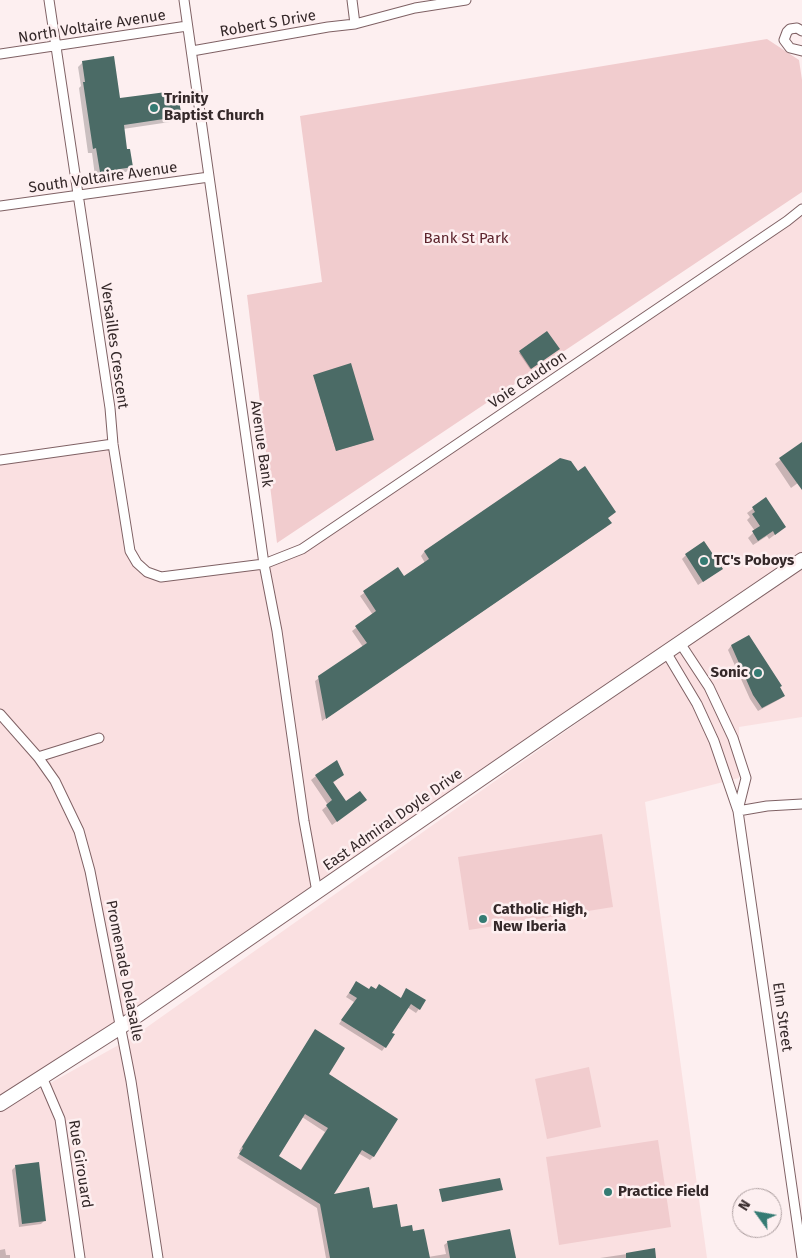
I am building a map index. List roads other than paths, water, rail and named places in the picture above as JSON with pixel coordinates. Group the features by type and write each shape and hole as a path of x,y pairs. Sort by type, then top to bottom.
{"main road":[{"name":"East Admiral Doyle Drive","path":"0,1104 122,1026 802,560"}],"street":[{"name":"Versailles Crescent","path":"49,0 130,551 137,563 147,572 161,576 264,564"},
{"name":"Avenue Bank","path":"184,0 264,564 277,631 304,821 317,892"},
{"path":"352,0 355,24"},
{"name":"Robert S Drive","path":"192,51 328,26 355,24 415,8 466,0"},
{"name":"North Voltaire Avenue","path":"0,54 187,26"},
{"path":"802,31 797,28 790,29 784,40 790,48 802,51"},
{"name":"South Voltaire Avenue","path":"0,206 209,177"},
{"name":"Voie Caudron","path":"264,564 302,549 787,222 802,209"},
{"path":"0,460 113,444"},
{"name":"Elm Street","path":"680,643 709,687 733,738 746,778 738,811"},
{"name":"Elm Street","path":"666,652 696,704 714,741 738,811 802,1257"},
{"name":"Promenade Delasalle","path":"0,714 38,756 62,793 78,831 90,871 122,1026 158,1258"},
{"path":"38,756 99,738"},
{"path":"738,811 767,806 802,804"},
{"name":"Rue Girouard","path":"42,1077 60,1120 80,1258"}],"place":[{"name":"Trinity Baptist Church","path":"154,108"},
{"name":"TC's Poboys","path":"704,561"},
{"name":"Sonic","path":"758,673"},
{"name":"Catholic High, New Iberia","path":"483,919"},
{"name":"Practice Field","path":"608,1192"}],"park label":[{"name":"Bank St Park","path":"466,239"}]}
